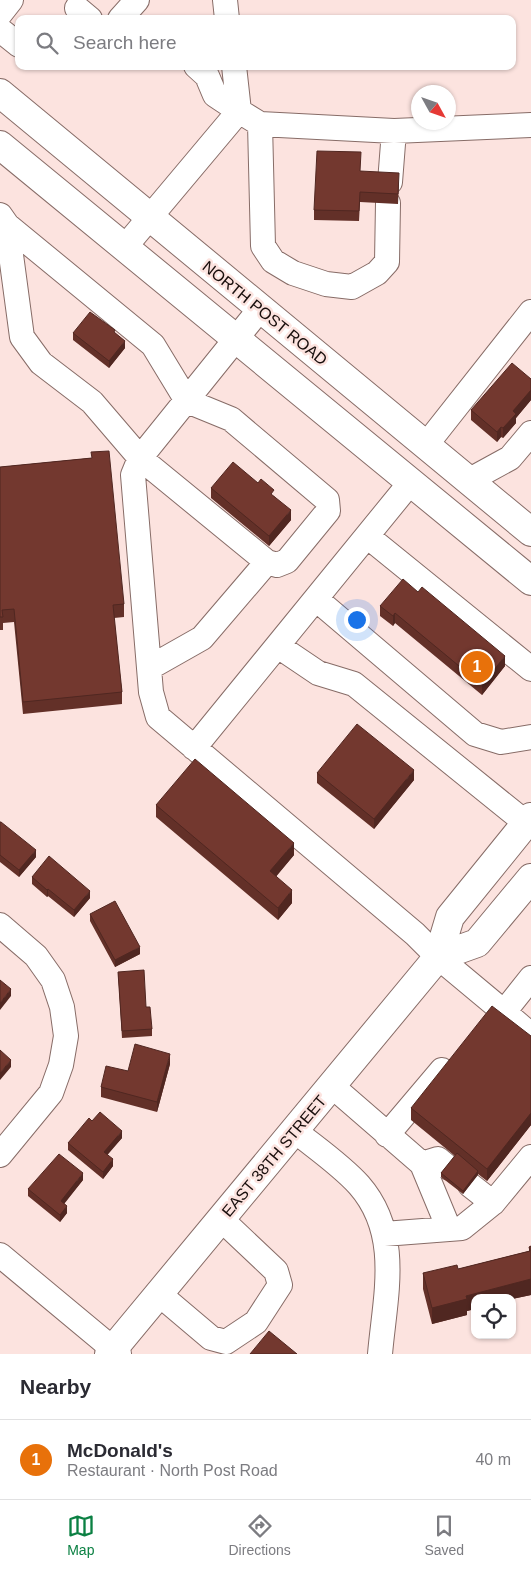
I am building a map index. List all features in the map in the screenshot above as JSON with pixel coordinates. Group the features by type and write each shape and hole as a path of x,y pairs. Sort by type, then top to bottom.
{"main road":[{"name":"NORTH POST ROAD","path":"0,93 468,481 528,525"},
{"path":"0,145 531,581"},
{"name":"EAST 38TH STREET","path":"114,1352 159,1294 438,958 450,917 528,820"},
{"name":"EAST 38TH STREET","path":"438,958 477,943 531,878"}],"street":[{"path":"0,14 11,0"},
{"path":"225,0 227,15"},
{"path":"0,30 15,42"},
{"path":"200,70 207,76 215,95 260,124 394,131 531,125"},
{"path":"124,248 148,217 240,112 235,70"},
{"path":"260,124 263,246 274,261 293,273 326,284 352,287 376,273 387,262 389,193 394,131"},
{"path":"3,220 154,344 187,401 231,419 327,500 328,511 287,560 277,564 267,562 140,458 92,402 41,363 22,337 3,220"},
{"path":"260,309 140,458 133,474 151,692 158,718 415,934 494,1012 531,1035"},
{"path":"426,445 531,312"},
{"path":"468,481 510,458 531,432"},
{"path":"194,748 410,483"},
{"path":"368,536 531,669"},
{"path":"149,668 202,638 267,562"},
{"path":"316,600 475,734 501,742 531,737"},
{"path":"278,646 318,673 354,684 528,820"},
{"path":"0,925 36,956 52,980 62,1007 66,1036 62,1065 51,1093 0,1154"},
{"path":"494,1012 531,978"},
{"path":"387,1134 453,1056"},
{"path":"332,1086 422,1164 449,1229"},
{"path":"295,1131 359,1185 380,1218 388,1265 380,1354"},
{"path":"384,1234 462,1228 493,1203 531,1157"},
{"path":"422,1164 438,1159 449,1168"},
{"path":"470,1186 493,1203"},
{"path":"159,1294 211,1338 226,1342 256,1322 280,1285 276,1271 222,1219"},
{"path":"0,1255 114,1352"}],"building":[{"path":"317,151 361,152 360,171 399,173 398,194 360,192 359,211 314,210"},
{"path":"90,312 115,330 114,332 125,341 109,361 73,333"},
{"path":"512,363 531,379 531,390 513,411 516,414 497,432 471,410"},
{"path":"109,451 124,604 113,605 122,692 23,702 14,609 2,610 3,617 0,617 0,467 92,458 91,452"},
{"path":"233,462 258,483 261,479 274,490 271,494 291,510 269,536 211,488"},
{"path":"403,579 418,592 422,587 505,656 482,685 395,613 393,616 380,606"},
{"path":"357,724 414,770 374,819 317,773"},
{"path":"195,759 294,843 270,871 292,890 278,908 156,805"},
{"path":"0,822 36,850 19,870 0,855"},
{"path":"49,856 90,891 74,910 32,877"},
{"path":"115,901 140,947 115,960 90,914"},
{"path":"144,970 146,1007 150,1007 152,1029 122,1031 118,972"},
{"path":"0,980 11,989 0,1003"},
{"path":"492,1006 531,1036 531,1113 487,1169 411,1108"},
{"path":"135,1044 170,1054 157,1102 101,1087 106,1066 128,1071"},
{"path":"0,1050 11,1060 0,1073"},
{"path":"100,1112 122,1131 104,1152 113,1159 103,1172 68,1143 89,1118 92,1121"},
{"path":"457,1153 478,1171 463,1191 441,1173"},
{"path":"59,1154 83,1173 61,1201 67,1206 60,1215 28,1189"},
{"path":"531,1246 531,1279 471,1294 466,1296 467,1299 432,1308 423,1273 457,1265 458,1269 530,1251 529,1247"},
{"path":"269,1331 297,1354 250,1354"}],"place":[{"name":"McDonald's","path":"477,667"}]}
